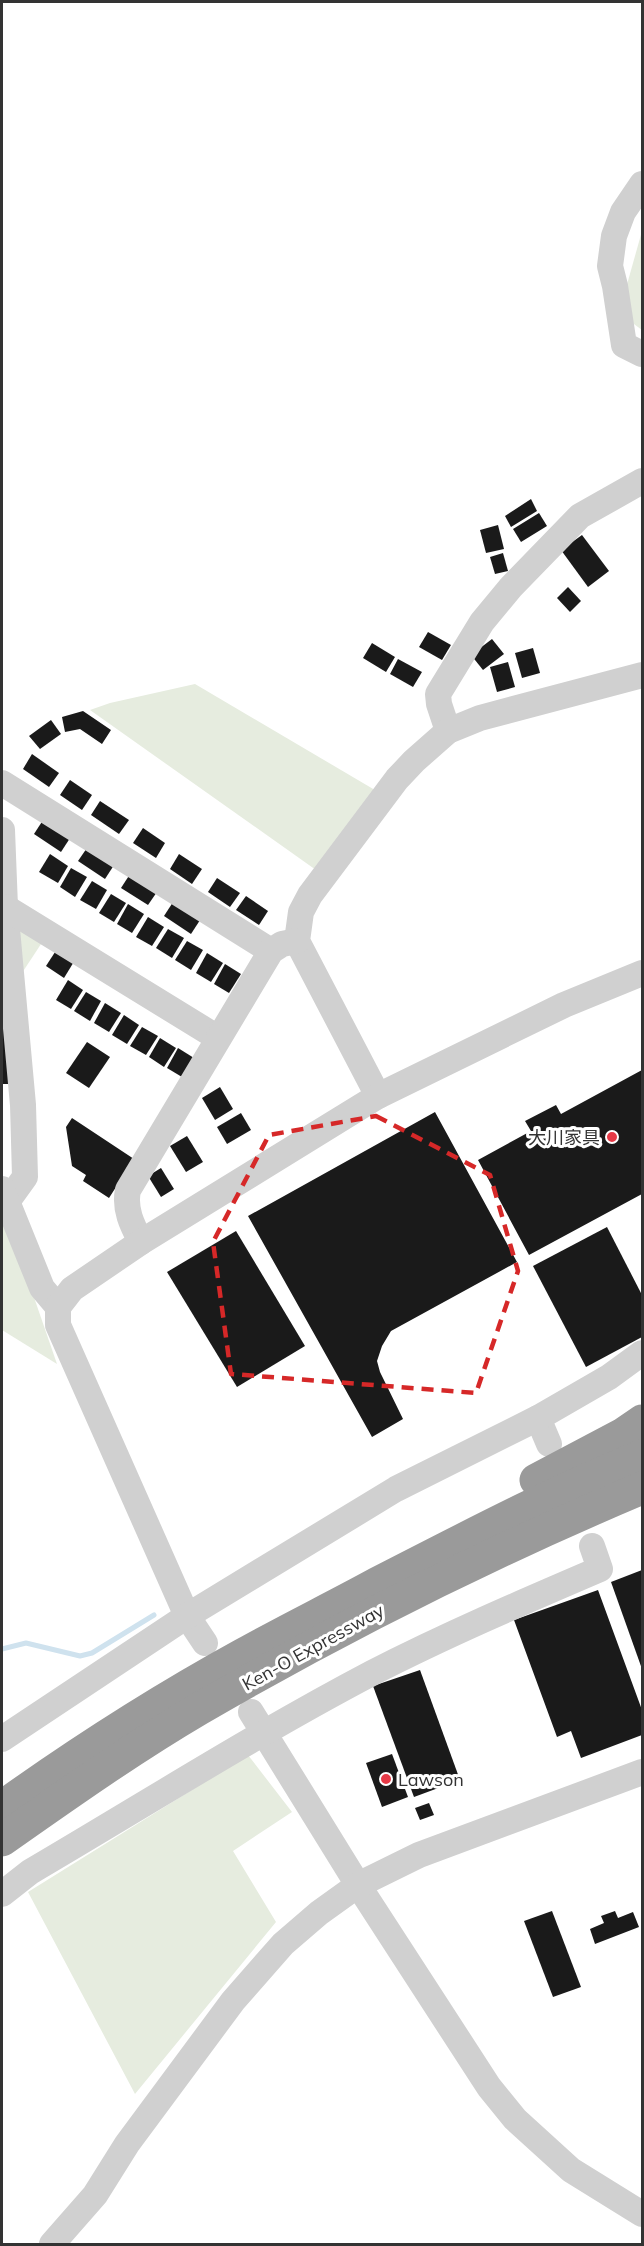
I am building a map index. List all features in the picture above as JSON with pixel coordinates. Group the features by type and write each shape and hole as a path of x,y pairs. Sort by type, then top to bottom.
{"highway":[{"path":"243,1654 470,1516 623,1434 642,1421"},
{"name":"Ken-O Expressway","path":"2,1807 55,1769 243,1654 513,1514 642,1456"},
{"name":"Ken-O Expressway","path":"2,1840 78,1787 197,1710 375,1612 554,1525 642,1488"}],"street":[{"path":"642,184 623,212 614,236 610,266 624,345 642,354"},
{"path":"448,731 438,694 482,622 511,587 580,516 642,481"},
{"path":"378,1096 297,940 301,912 315,888 398,779 414,761 448,731 480,718 642,675"},
{"path":"2,783 271,951"},
{"path":"2,830 5,907 23,1104 25,1177 4,1196 42,1288 58,1307"},
{"path":"5,907 218,1038"},
{"path":"141,1242 127,1207 128,1190 271,951 282,944 297,940"},
{"path":"205,1643 187,1616 58,1325 58,1307 72,1289 141,1242 378,1096 564,1005 642,973"},
{"path":"2,1738 187,1616 396,1489 538,1418 609,1377 642,1353"},
{"path":"538,1418 549,1444"},
{"path":"2,1894 30,1872 370,1674 442,1638 600,1569 592,1546"},
{"path":"251,1712 358,1885 489,2087 515,2119 571,2170 642,2214"},
{"path":"52,2244 95,2195 127,2144 233,2001 283,1944 319,1913 358,1885 419,1855 642,1772"}],"highlighted area":[{"path":"376,1116 490,1175 518,1271 476,1393 231,1374 213,1242 269,1135"}],"shaded area":[{"path":"642,231 642,330 619,313"},
{"path":"195,684 380,793 316,870 90,710 110,703"},
{"path":"12,920 43,941 18,979"},
{"path":"8,1222 57,1364 2,1330 2,1223"},
{"path":"248,1755 292,1812 233,1851 276,1922 135,2094 28,1892"}],"building":[{"path":"531,499 537,511 511,527 505,516"},
{"path":"539,513 547,526 521,542 513,529"},
{"path":"498,525 504,549 486,553 480,530"},
{"path":"582,535 609,571 588,587 561,550"},
{"path":"503,553 508,571 495,574 490,557"},
{"path":"568,587 581,601 570,612 557,598"},
{"path":"428,632 451,645 442,660 419,647"},
{"path":"492,639 504,654 483,670 471,655"},
{"path":"372,643 395,657 386,672 363,658"},
{"path":"533,648 540,673 522,678 515,653"},
{"path":"398,659 422,672 413,687 390,674"},
{"path":"508,662 515,687 497,692 490,667"},
{"path":"83,711 111,730 102,744 80,729 65,732 62,717"},
{"path":"51,720 61,734 40,749 29,736"},
{"path":"32,754 59,773 49,787 23,769"},
{"path":"70,780 92,795 82,810 60,795"},
{"path":"100,801 129,820 119,834 91,815"},
{"path":"45,817 72,835 61,852 34,834"},
{"path":"143,828 165,843 156,858 133,843"},
{"path":"89,845 116,862 105,879 78,861"},
{"path":"50,854 68,866 58,883 39,872"},
{"path":"179,854 202,869 192,884 170,869"},
{"path":"71,868 87,877 75,897 60,887"},
{"path":"132,871 159,889 148,905 121,888"},
{"path":"217,878 240,893 230,907 208,892"},
{"path":"92,881 107,890 96,909 80,900"},
{"path":"111,894 126,903 114,922 99,913"},
{"path":"246,896 268,911 259,925 236,910"},
{"path":"175,899 202,917 191,934 164,916"},
{"path":"128,904 144,914 132,933 117,924"},
{"path":"148,917 164,927 152,946 136,937"},
{"path":"168,929 184,938 172,958 156,948"},
{"path":"187,941 203,950 191,970 175,960"},
{"path":"57,949 75,960 64,978 46,966"},
{"path":"207,953 223,963 211,982 196,973"},
{"path":"225,964 241,974 229,993 214,984"},
{"path":"68,980 83,990 71,1009 56,1000"},
{"path":"2,984 11,1084 2,1084"},
{"path":"86,992 101,1001 90,1021 74,1011"},
{"path":"105,1003 121,1013 109,1032 94,1023"},
{"path":"124,1015 139,1025 127,1044 112,1035"},
{"path":"142,1027 158,1036 146,1055 130,1046"},
{"path":"160,1038 176,1048 164,1067 149,1057"},
{"path":"87,1042 110,1057 89,1088 66,1073"},
{"path":"178,1048 194,1058 182,1077 167,1068"},
{"path":"642,1070 642,1194 529,1255 478,1160 531,1131 525,1121 556,1105 561,1114"},
{"path":"220,1087 233,1109 215,1120 202,1098"},
{"path":"435,1112 517,1262 391,1331 382,1346 377,1361 403,1419 372,1437 248,1216"},
{"path":"241,1113 251,1130 227,1144 217,1127"},
{"path":"72,1118 134,1159 109,1198 83,1181 86,1175 72,1166 66,1127"},
{"path":"187,1136 203,1162 186,1172 170,1146"},
{"path":"161,1168 174,1189 161,1197 148,1176"},
{"path":"607,1227 642,1295 642,1337 586,1367 533,1266"},
{"path":"236,1231 305,1346 237,1387 167,1272"},
{"path":"642,1570 642,1669 611,1582"},
{"path":"598,1590 642,1710 642,1735 581,1758 571,1731 557,1737 514,1620"},
{"path":"420,1670 460,1780 414,1797 373,1686"},
{"path":"392,1754 408,1797 382,1807 366,1763"},
{"path":"429,1803 434,1815 420,1820 415,1808"},
{"path":"552,1911 581,1987 553,1997 524,1921"},
{"path":"615,1911 618,1918 633,1912 639,1927 595,1944 590,1929 604,1923 601,1916"}],"waterway":[{"path":"2,1649 26,1643 80,1656 92,1653 154,1615"}],"place":[{"name":"大川家具","path":"612,1137"},
{"name":"Lawson","path":"386,1779"}]}
